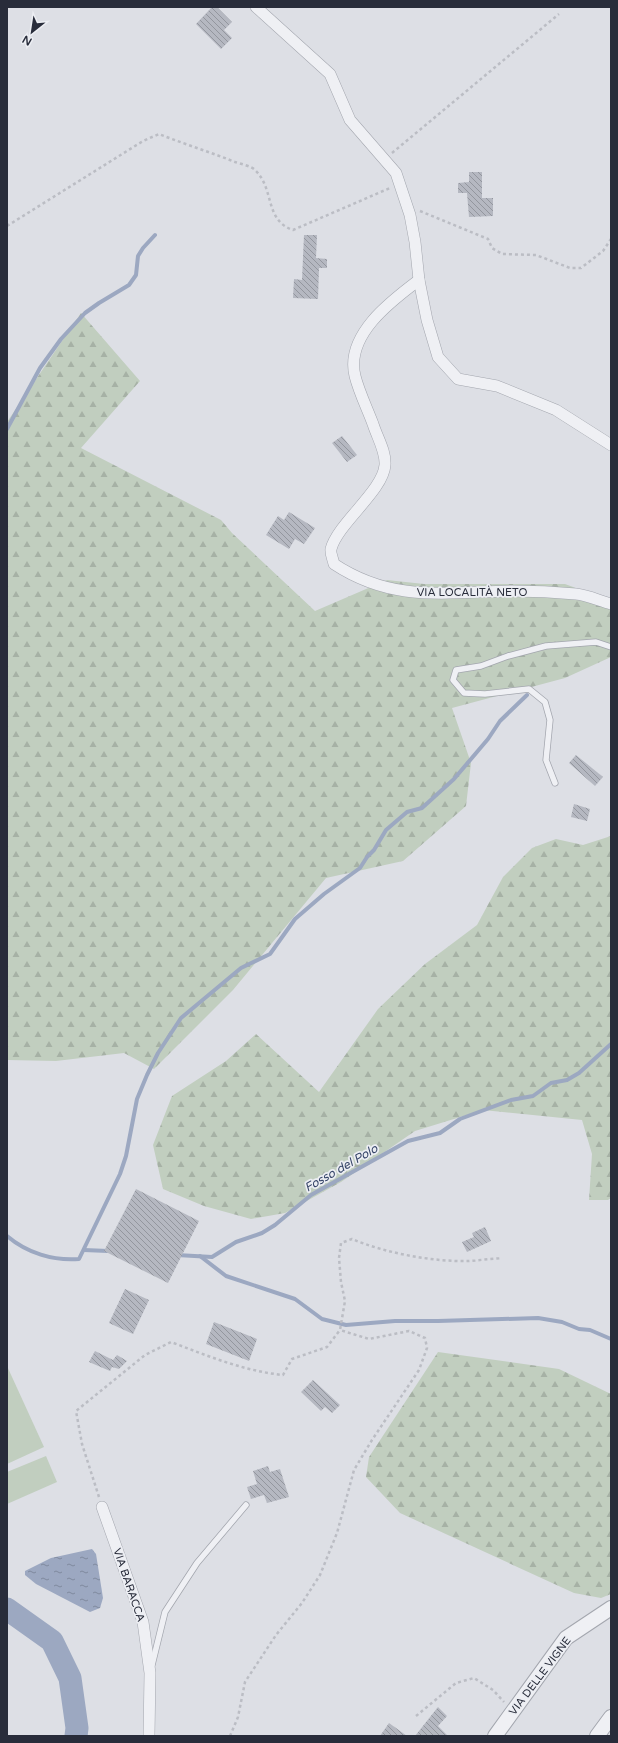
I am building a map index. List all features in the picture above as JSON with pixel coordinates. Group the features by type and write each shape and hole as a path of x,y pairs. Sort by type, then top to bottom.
{"street":[{"path":"256,7 330,74 350,120 396,173 407,205 415,242 419,280 427,320 438,357 458,379 497,386 556,410 611,445"},
{"name":"VIA LOCALITÀ NETO","path":"419,280 388,304 373,321 358,342 354,357 355,375 383,450 385,465 378,482 336,538 331,550 334,564 348,573 389,588 415,593 449,594 513,591 578,594 611,604"},
{"name":"VIA BARACCA","path":"102,1508 143,1622 150,1673 150,1736"},
{"name":"VIA DELLE VIGNE","path":"495,1736 566,1638 611,1608"},
{"path":"597,1736 611,1717"}],"lane":[{"path":"555,783 546,760 550,720 545,702 529,689 485,694 464,694 453,680 456,670 481,666 508,656 546,646 596,642 611,647"},
{"path":"150,1673 165,1612 197,1563 246,1505"}],"path":[{"path":"384,159 559,14"},
{"path":"7,226 143,141 159,134 255,169 267,188 273,213 282,226 293,230 400,184"},
{"path":"407,205 488,239 492,248 502,254 536,255 570,268 581,268 604,251 611,239"},
{"path":"102,1508 82,1444 76,1411 145,1355 171,1342 218,1360 260,1373 283,1375 292,1359 327,1347 340,1330 345,1301 341,1282 339,1258 341,1243 352,1239 367,1246 429,1259 468,1261 502,1258"},
{"path":"230,1736 238,1717 245,1682 276,1634 302,1603 320,1575 337,1533 354,1470 372,1440 419,1370 427,1348 425,1338 409,1331 369,1339 340,1330"},
{"path":"416,1716 456,1683 474,1678 493,1690 513,1710"}],"green space":[{"path":"81,313 140,381 81,448 221,520 232,533 315,611 387,580 424,584 565,584 611,601 611,657 565,678 452,708 471,763 466,806 403,861 326,878 233,990 154,1069 124,1053 56,1061 7,1060 7,422"},
{"path":"611,836 611,1198 608,1200 589,1200 592,1154 582,1120 483,1110 415,1131 341,1182 285,1213 251,1219 204,1206 163,1189 153,1145 172,1096 226,1061 256,1034 319,1092 378,1009 425,964 477,925 503,877 532,848 556,839 583,845"},
{"path":"438,1352 559,1369 611,1394 611,1594 601,1598 574,1593 400,1513 366,1477 369,1457"},
{"path":"7,1366 44,1447 7,1464"},
{"path":"46,1456 57,1482 7,1504 7,1472"}],"water":[{"path":"92,1549 96,1554 103,1598 100,1608 90,1612 36,1584 25,1575 25,1571 51,1558"}],"building":[{"path":"212,7 217,7 232,22 224,30 232,38 221,49 196,24"},
{"path":"469,172 482,172 482,198 493,198 493,216 469,217 467,193 458,193 458,183 469,182"},
{"path":"304,235 317,235 316,258 327,259 327,268 319,268 318,299 293,298 294,279 302,280"},
{"path":"342,436 357,455 347,462 332,443"},
{"path":"289,512 315,528 304,544 295,539 289,549 266,535 278,516 284,520"},
{"path":"576,755 603,777 595,786 569,763"},
{"path":"574,804 590,809 587,821 571,817"},
{"path":"136,1189 199,1221 168,1283 104,1251"},
{"path":"485,1227 491,1241 467,1252 462,1242 474,1237 472,1233"},
{"path":"125,1289 149,1300 133,1334 109,1323"},
{"path":"214,1322 257,1339 249,1361 206,1344"},
{"path":"95,1351 113,1360 117,1355 127,1361 119,1369 112,1367 110,1371 89,1362"},
{"path":"313,1380 340,1405 332,1413 325,1407 321,1411 301,1392"},
{"path":"268,1466 270,1472 280,1469 289,1497 267,1503 264,1495 251,1499 247,1487 257,1484 253,1471"},
{"path":"438,1707 447,1716 438,1726 448,1736 415,1736"},
{"path":"389,1723 407,1736 380,1736"}],"waterway":[{"path":"7,429 40,368 61,339 85,313 129,285 136,275 138,256 155,235"},
{"path":"7,1236 23,1247 41,1255 60,1259 79,1259 120,1174 126,1156 137,1099 147,1075 158,1053 181,1018 241,968 270,954 295,919 324,894 360,868 367,857 374,850 386,830 407,812 422,808 454,779 488,739 500,721 527,695"},
{"name":"Fosso del Polo","path":"177,1255 212,1257 236,1242 262,1233 275,1225 311,1195 408,1141 440,1133 460,1119 511,1100 533,1096 551,1083 567,1080 579,1073 611,1044"},
{"name":"Fosso del Polo","path":"84,1250 108,1251"},
{"path":"200,1256 226,1276 295,1299 322,1319 346,1325 395,1321 538,1318 562,1322 579,1329 590,1330 611,1339"},
{"path":"7,1609 52,1641 70,1678 77,1728 76,1736"}]}
